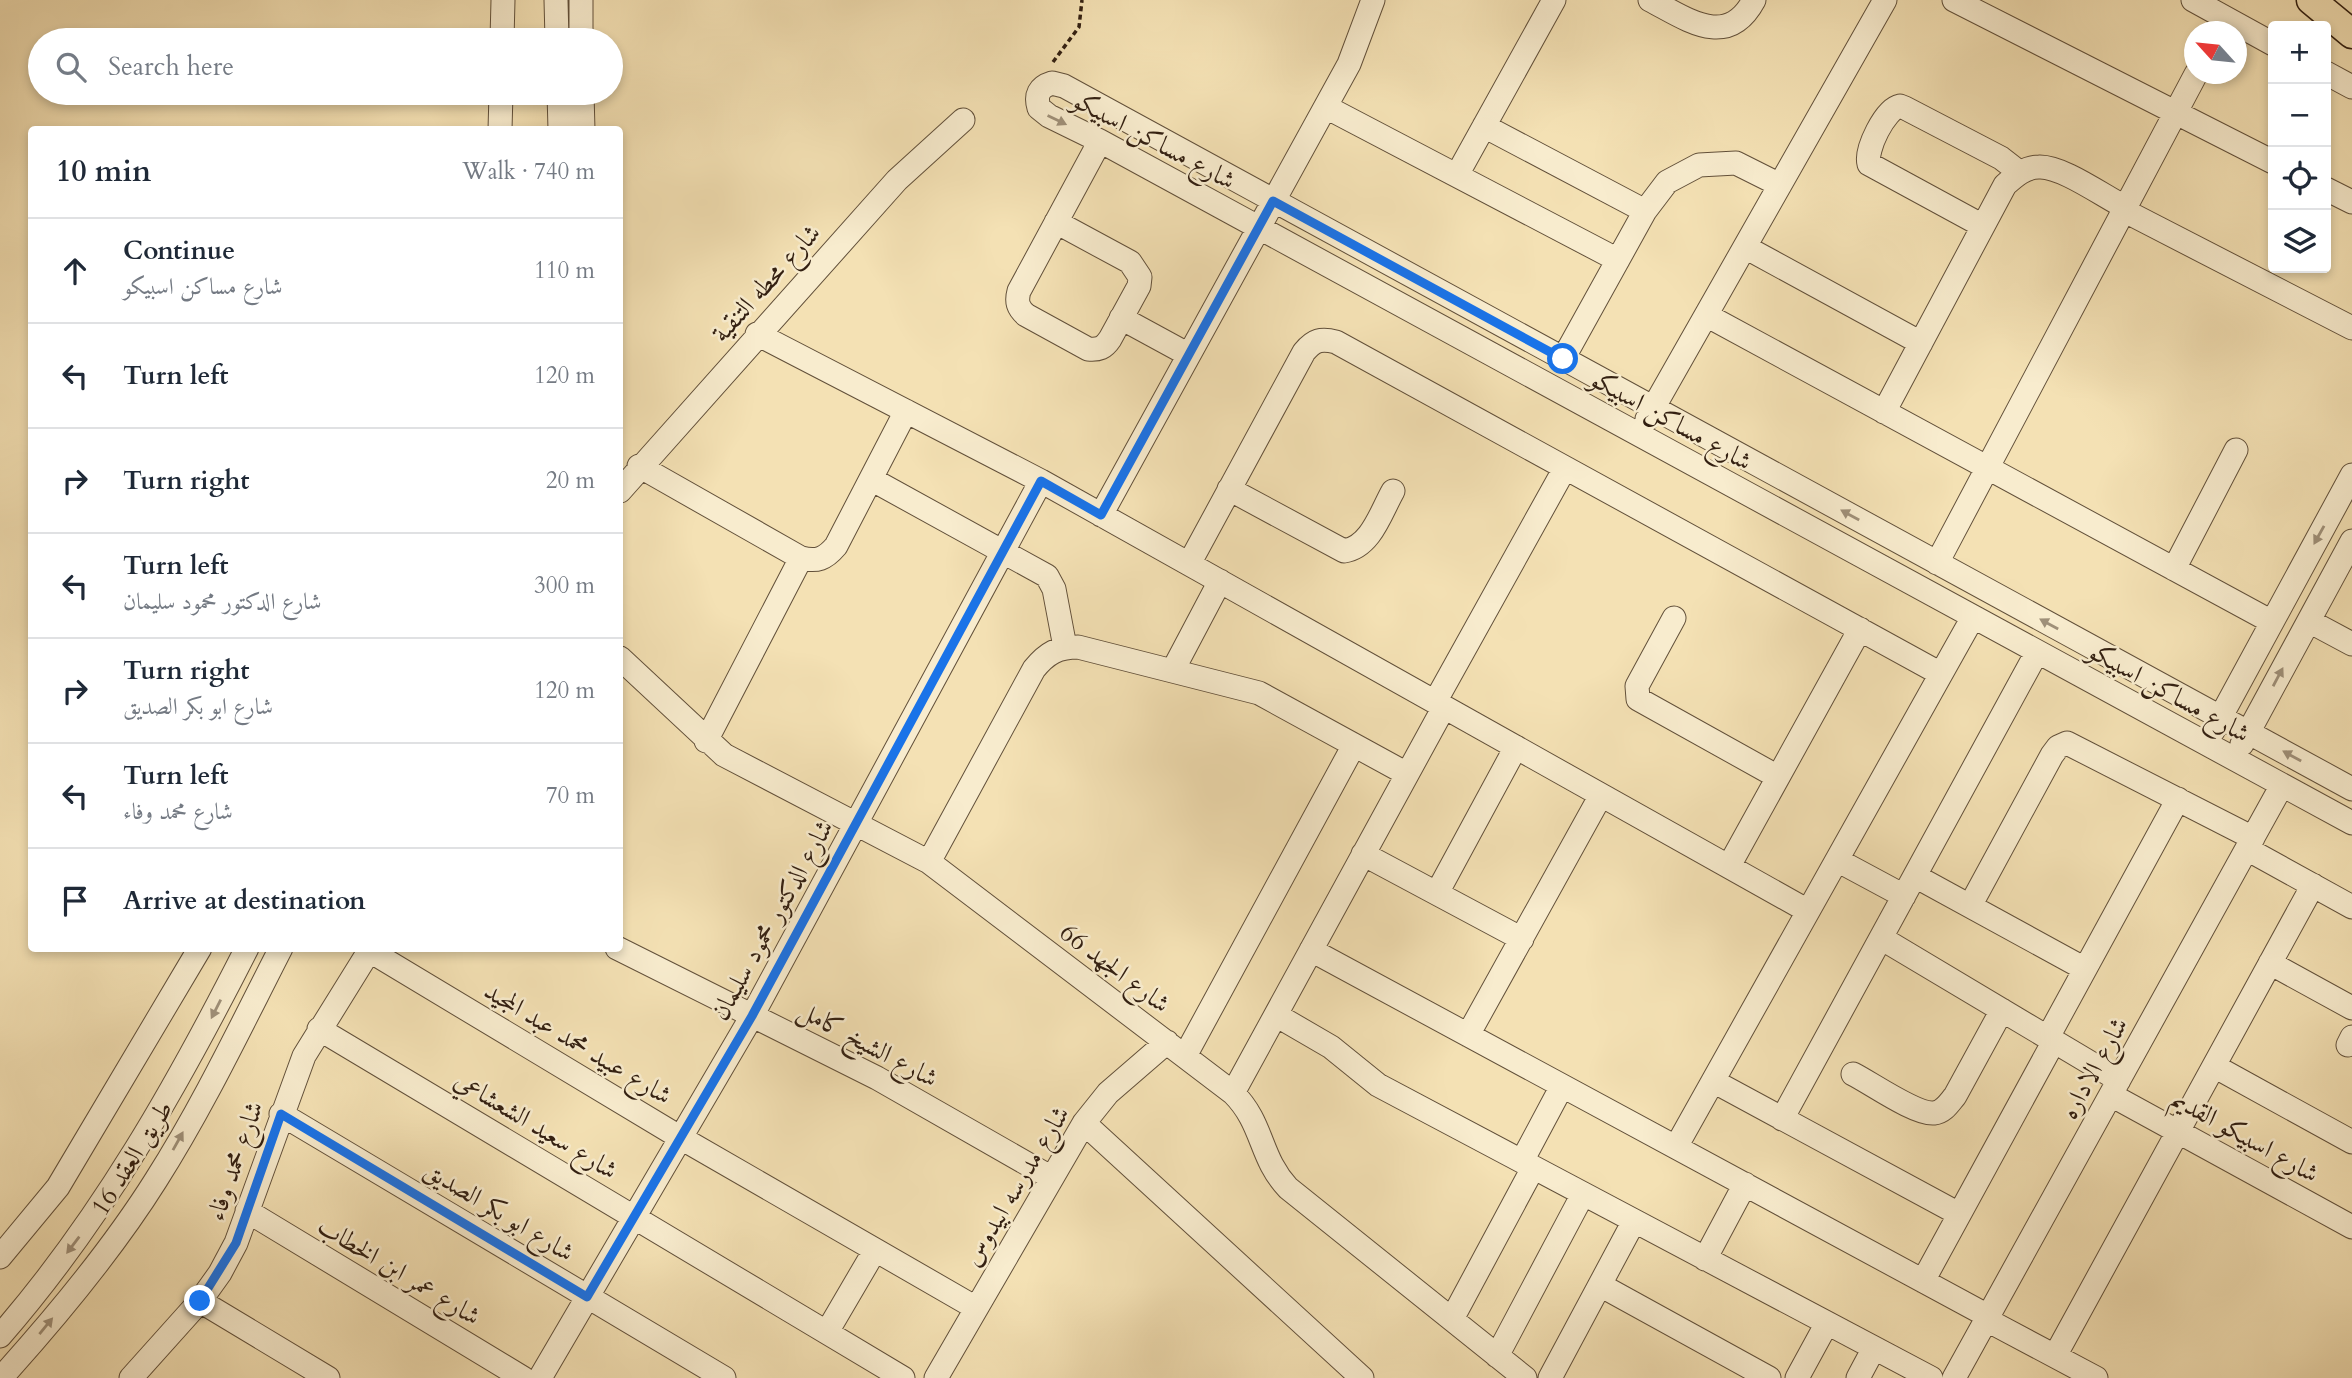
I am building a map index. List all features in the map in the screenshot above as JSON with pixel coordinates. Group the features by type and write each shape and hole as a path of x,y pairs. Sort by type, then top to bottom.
{"main road":[{"path":"2311,0 2352,34"}],"street":[{"path":"502,0 502,28"},
{"path":"555,0 556,28"},
{"path":"581,0 581,28"},
{"path":"1101,515 1349,64 1373,0"},
{"path":"1457,175 1554,0"},
{"path":"1650,0 1701,26 1719,29 1736,22 1754,0"},
{"path":"1639,434 1885,0"},
{"path":"1954,0 2268,159"},
{"path":"2193,0 2217,21"},
{"path":"2247,34 2268,42"},
{"path":"2331,76 2352,87"},
{"name":"شارع مساكن اسبيكو","path":"2352,789 1059,83 1040,89 1037,102 1043,113 1100,141 2352,823"},
{"path":"1937,563 2190,84"},
{"path":"500,126 501,105"},
{"path":"559,105 560,126"},
{"path":"582,105 583,126"},
{"path":"1325,107 1618,260"},
{"path":"1983,226 1869,164 1869,150 1891,111 1895,107 1905,108 2001,158 2019,172"},
{"name":"شارع محطه التنقية","path":"623,487 897,180 963,120"},
{"path":"1484,126 1646,211"},
{"path":"1056,222 1137,268 1139,286 1105,346 1088,349 1019,309 1017,300 1019,291 1056,222 1100,141"},
{"path":"1563,359 1646,211 1667,182 1699,165 1736,163 1780,186"},
{"path":"1884,412 2005,185 2019,172 2038,167 2057,171 2352,328"},
{"path":"2331,192 2352,202"},
{"path":"1745,247 1921,343"},
{"path":"1706,315 2272,622"},
{"path":"1121,318 1189,355"},
{"path":"757,334 1041,481 1808,911"},
{"path":"1189,564 1304,352 1312,342 1324,339 1336,342 1941,674"},
{"path":"639,466 800,558 814,561 827,557 906,411"},
{"path":"2174,569 2236,450"},
{"path":"1233,1093 1407,774 1439,704 1565,468"},
{"path":"2206,743 2352,475"},
{"path":"871,479 1003,551 1052,582 1065,647"},
{"name":"شارع الدكتور محمود سليمان","path":"540,1378 752,1016 1041,481"},
{"path":"1229,489 1344,551 1356,549 1365,541 1393,491"},
{"path":"2234,759 2352,541"},
{"path":"706,741 800,558"},
{"path":"1173,670 1220,581"},
{"path":"1676,1147 1973,617"},
{"path":"1675,618 1637,685 1638,699 1778,777"},
{"path":"2309,621 2352,644"},
{"path":"1729,866 1860,629"},
{"path":"929,862 1034,668 1053,651 1065,647 1078,647 1259,693 1407,774"},
{"path":"1782,1119 2037,652"},
{"name":"شارع الجهد 66","path":"623,661 706,741 744,767 929,862 1233,1093 1248,1108 1259,1127 1269,1163 1288,1188 1525,1378"},
{"path":"1970,906 2058,747 2067,743 2179,799 2352,907"},
{"path":"1176,1049 1354,745"},
{"path":"1437,894 1516,747"},
{"name":"شارع الاداره","path":"1954,1378 2282,785"},
{"path":"1468,1035 1601,795"},
{"path":"1923,1281 2085,969 2179,799"},
{"path":"1363,854 1522,939"},
{"path":"1837,860 1970,906 2085,969"},
{"path":"2055,1356 2313,885"},
{"name":"شارع اسبيكو القديم","path":"1881,938 2051,1039 2178,1132 2352,1227"},
{"path":"1311,950 1923,1281 2055,1356 2073,1373 2096,1378"},
{"name":"شارع الشيخ كامل","path":"623,951 877,1078 1052,1178"},
{"path":"0,1257 58,1187 198,952"},
{"name":"طريق العقد 16","path":"0,1336 87,1226 130,1161 172,1093 245,952"},
{"name":"طريق العقد 16","path":"1,1378 68,1299 156,1180 232,1044 279,952"},
{"name":"شارع محمد وفاء","path":"131,1378 200,1301 225,1263 247,1211 300,1065 319,1029 369,952"},
{"name":"شارع عبيد محمد عبد المجيد","path":"373,952 681,1138 976,1308"},
{"path":"2270,963 2352,1008"},
{"path":"1853,1074 1920,1111 1934,1113 1947,1107 1955,1096 2002,1010"},
{"path":"1276,1015 1331,1047 1378,1085 1931,1378"},
{"name":"شارع سعيد الشعشاعي","path":"319,1029 903,1378"},
{"name":"شارع مدرسه ابيدوس","path":"936,1378 1084,1123 1126,1075 1176,1049"},
{"path":"2214,1066 2352,1142"},
{"path":"1713,1081 1959,1214"},
{"path":"1452,1319 1562,1086"},
{"name":"شارع ابو بكر الصديق","path":"281,1114 724,1378"},
{"path":"1084,1123 1353,1375"},
{"path":"1705,1259 1745,1184"},
{"path":"1497,1356 1583,1194"},
{"name":"شارع عمر ابن الخطاب","path":"247,1211 523,1378"},
{"path":"1550,1378 1634,1221"},
{"path":"827,1332 875,1250"},
{"path":"1600,1285 1769,1378"},
{"path":"200,1301 328,1378"},
{"path":"1797,1378 1827,1323"},
{"path":"1858,1378 1874,1348"}],"path":[{"path":"1040,89 1049,67 1079,27 1082,0"}],"route":[{"path":"200,1301 220,1273 236,1243 281,1114 587,1297 752,1016 1041,481 1101,515 1273,201 1563,359"}]}
